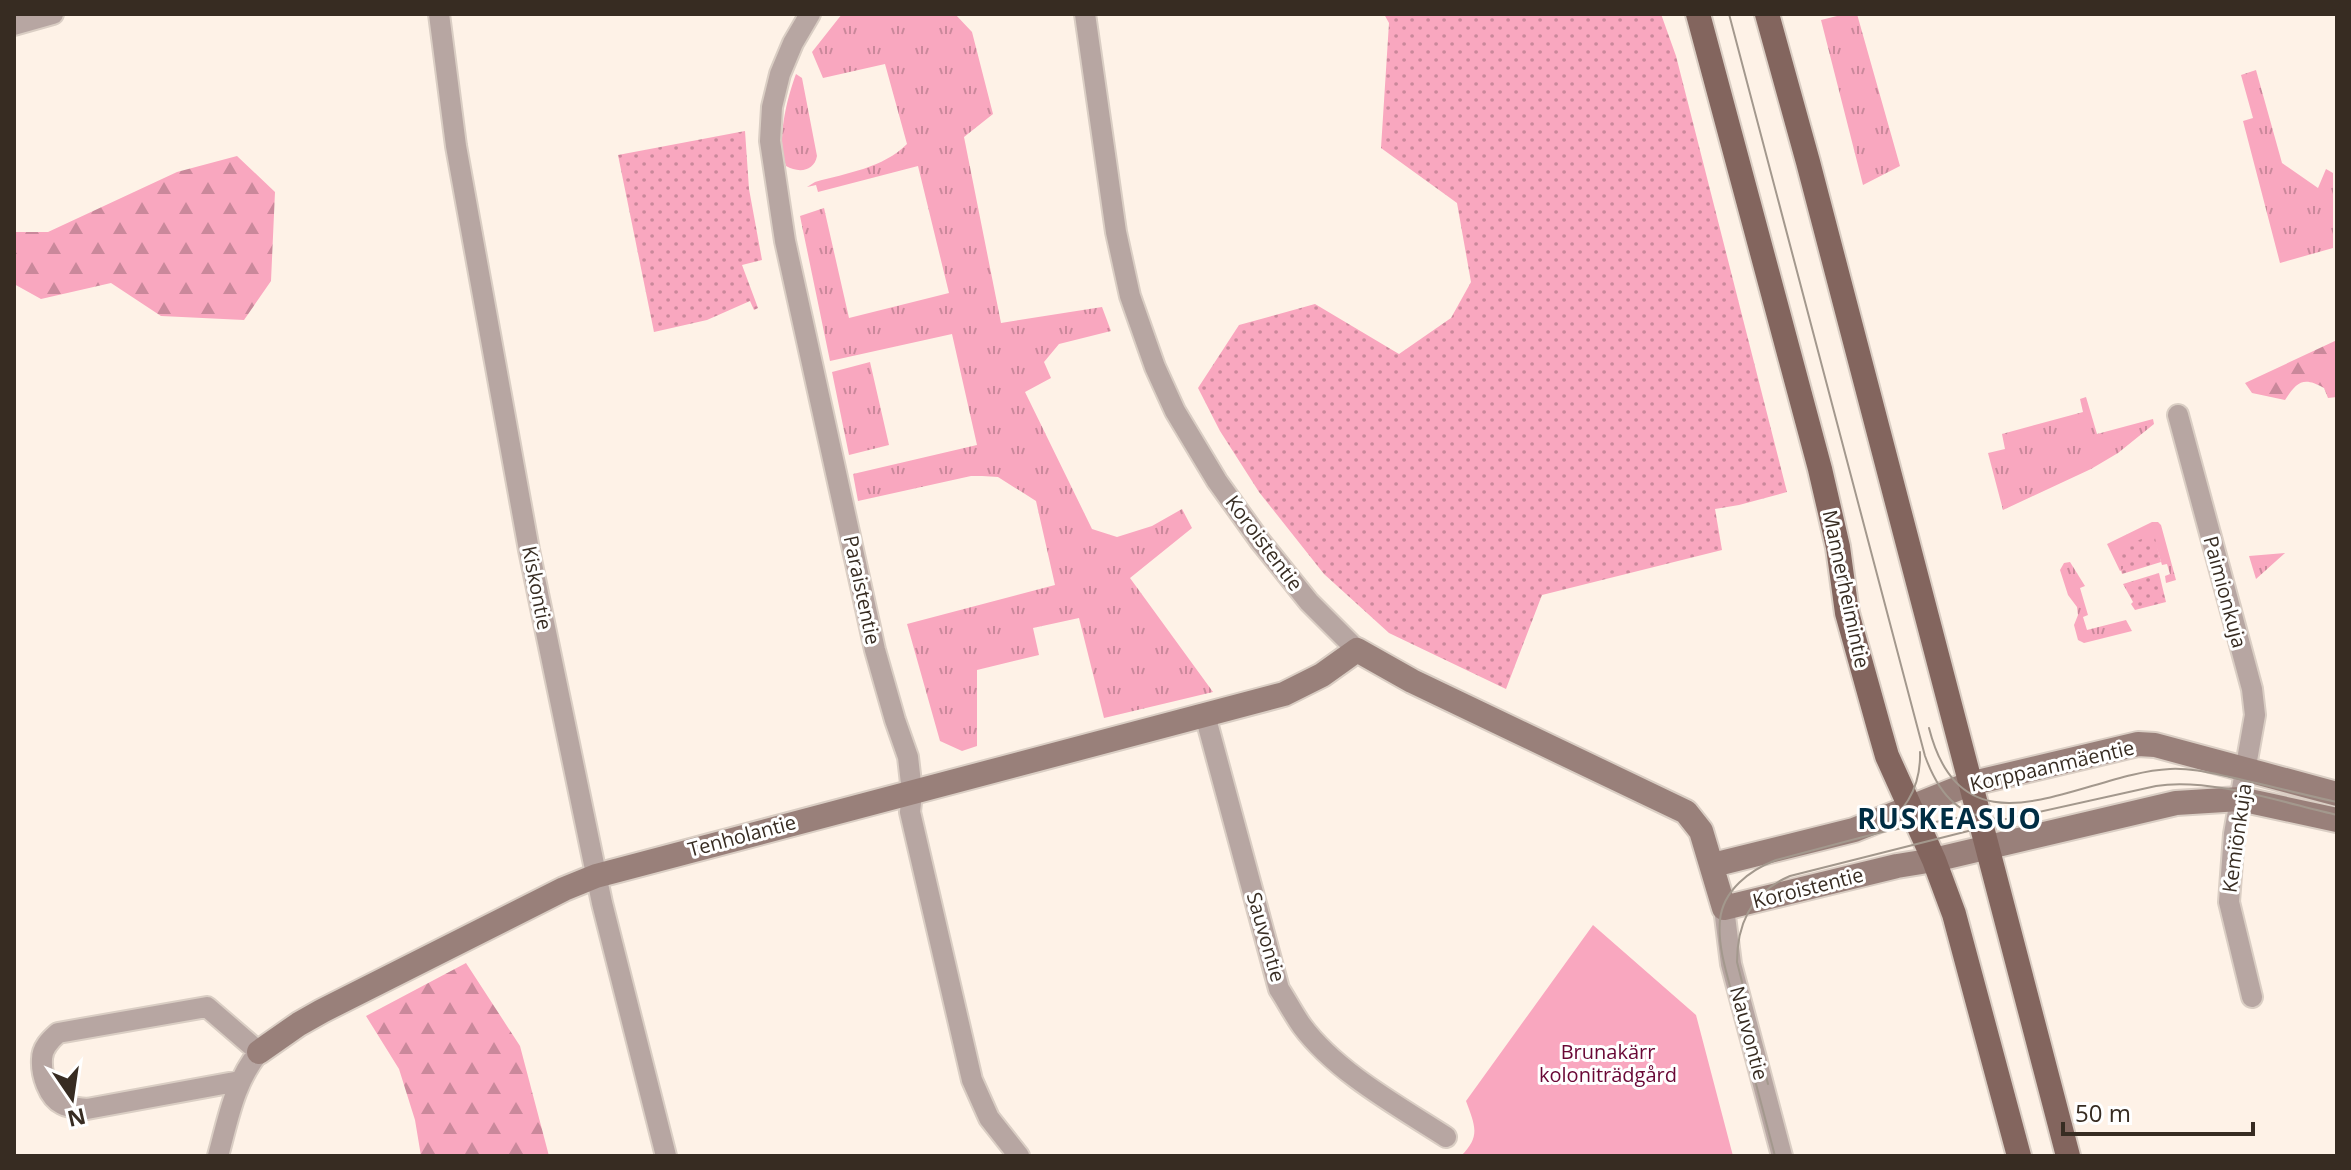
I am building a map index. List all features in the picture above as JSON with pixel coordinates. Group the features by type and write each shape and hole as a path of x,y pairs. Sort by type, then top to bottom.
{"main road":[{"name":"Mannerheimintie","path":"1698,14 1820,469 1838,547 1851,627 1887,756 1934,860 1954,914 2019,1156"},
{"path":"1767,14 2068,1156"}],"street":[{"path":"14,25 53,14"},
{"name":"Kiskontie","path":"439,14 456,146 529,550 596,876 666,1156"},
{"name":"Paraistentie","path":"810,14 780,74 772,107 770,141 788,254 875,650 905,744 912,792 910,812 972,1080 989,1118 1019,1156"},
{"name":"Koroistentie","path":"1085,14 1119,247 1130,296 1155,367 1175,411 1217,481 1290,579 1357,650 1412,681 1686,812 1701,831 1724,908 1934,860"},
{"name":"Paimionkuja","path":"2178,415 2252,689 2255,715 2246,771"},
{"name":"Tenholantie","path":"218,1156 240,1081 259,1052 322,1011 564,889 596,876 1284,694 1322,675 1357,650"},
{"name":"Sauvontie","path":"1205,715 1279,989 1302,1026 1341,1065 1446,1137"},
{"name":"Korppaanmäentie","path":"1910,809 1969,784 2138,744 2155,745 2337,794"},
{"name":"Kemiönkuja","path":"2246,771 2234,834 2229,902 2252,997"},
{"path":"1934,860 2176,803 2240,799 2337,820"},
{"path":"1713,865 1854,830 1910,809"},
{"name":"Nauvontie","path":"1724,908 1731,964 1782,1156"},
{"path":"240,1081 87,1109 74,1108 60,1104 52,1095 46,1084 42,1058 47,1043 58,1033 207,1007 259,1052"}],"green space":[{"path":"842,14 955,14 972,32 993,114 964,137 1001,323 1102,307 1111,331 1059,344 1044,362 1051,378 1025,392 1092,529 1117,537 1152,526 1182,509 1192,528 1130,578 1213,692 1104,718 1079,618 1033,628 1039,655 977,670 977,746 962,751 940,741 907,624 1055,585 1036,501 998,477 971,476 858,501 853,474 977,445 952,334 830,361 800,216 824,208 849,318 949,293 918,166 818,192 816,185 807,187 876,164 907,144 885,64 823,78 812,52"},
{"path":"1384,14 1661,14 1676,56 1787,492 1715,509 1722,550 1542,595 1506,689 1389,633 1324,574 1259,492 1220,431 1198,388 1239,325 1315,304 1399,354 1451,318 1471,282 1457,203 1381,148 1389,23"},
{"path":"1857,14 1900,166 1863,185 1821,20"},
{"path":"2256,70 2282,163 2318,188 2326,169 2333,173 2333,248 2280,263 2243,121 2253,118 2241,75"},
{"path":"796,74 802,78 817,156 813,165 800,170 786,166 782,145 786,107"},
{"path":"745,131 749,189 762,260 742,265 758,308 754,310 750,301 707,320 654,332 618,155"},
{"path":"237,156 275,192 271,281 244,320 161,316 111,283 41,299 14,284 14,232 48,232 177,172"},
{"path":"2337,340 2337,397 2328,398 2324,388 2311,382 2297,385 2285,400 2252,393 2245,383"},
{"path":"870,362 889,445 849,455 832,372"},
{"path":"2086,397 2097,434 2153,419 2154,424 2118,453 2091,469 2003,510 1988,453 2005,449 2002,434 2083,412 2080,399"},
{"path":"2152,522 2161,525 2176,580 2166,583 2165,576 2170,574 2167,564 2162,565 2153,535 2120,571 2107,544"},
{"path":"2154,534 2161,562 2122,574 2121,570 2125,567 2119,548"},
{"path":"2285,553 2256,579 2249,556"},
{"path":"2070,562 2085,586 2080,588 2088,615 2083,617 2087,630 2126,620 2132,631 2084,643 2078,640 2074,625 2077,607 2068,595 2060,570 2064,563"},
{"path":"2159,573 2166,602 2135,610 2123,584"},
{"name":"Brunakärr koloniträdgård","path":"1593,925 1696,1015 1733,1156 1461,1156 1474,1136 1466,1101"},
{"path":"466,963 520,1046 549,1156 421,1156 415,1120 399,1069 366,1016"}],"tram line":[{"path":"1729,14 1925,756 1945,794 1954,803 1977,815 2007,819 2156,786 2199,785 2337,815"},
{"path":"1929,728 1946,769 1969,793 1997,802 2030,801 2136,774 2170,769 2216,774 2337,802"},
{"path":"1879,829 1905,806 1915,787 1920,752"},
{"path":"1775,1156 1722,955 1720,920 1726,899 1739,882 1776,860 1882,832 1973,815"},
{"path":"1768,1084 1737,962 1740,934 1749,910 1757,900 1790,876 2004,822"}],"district":[{"name":"RUSKEASUO","path":"1950,819"}]}
